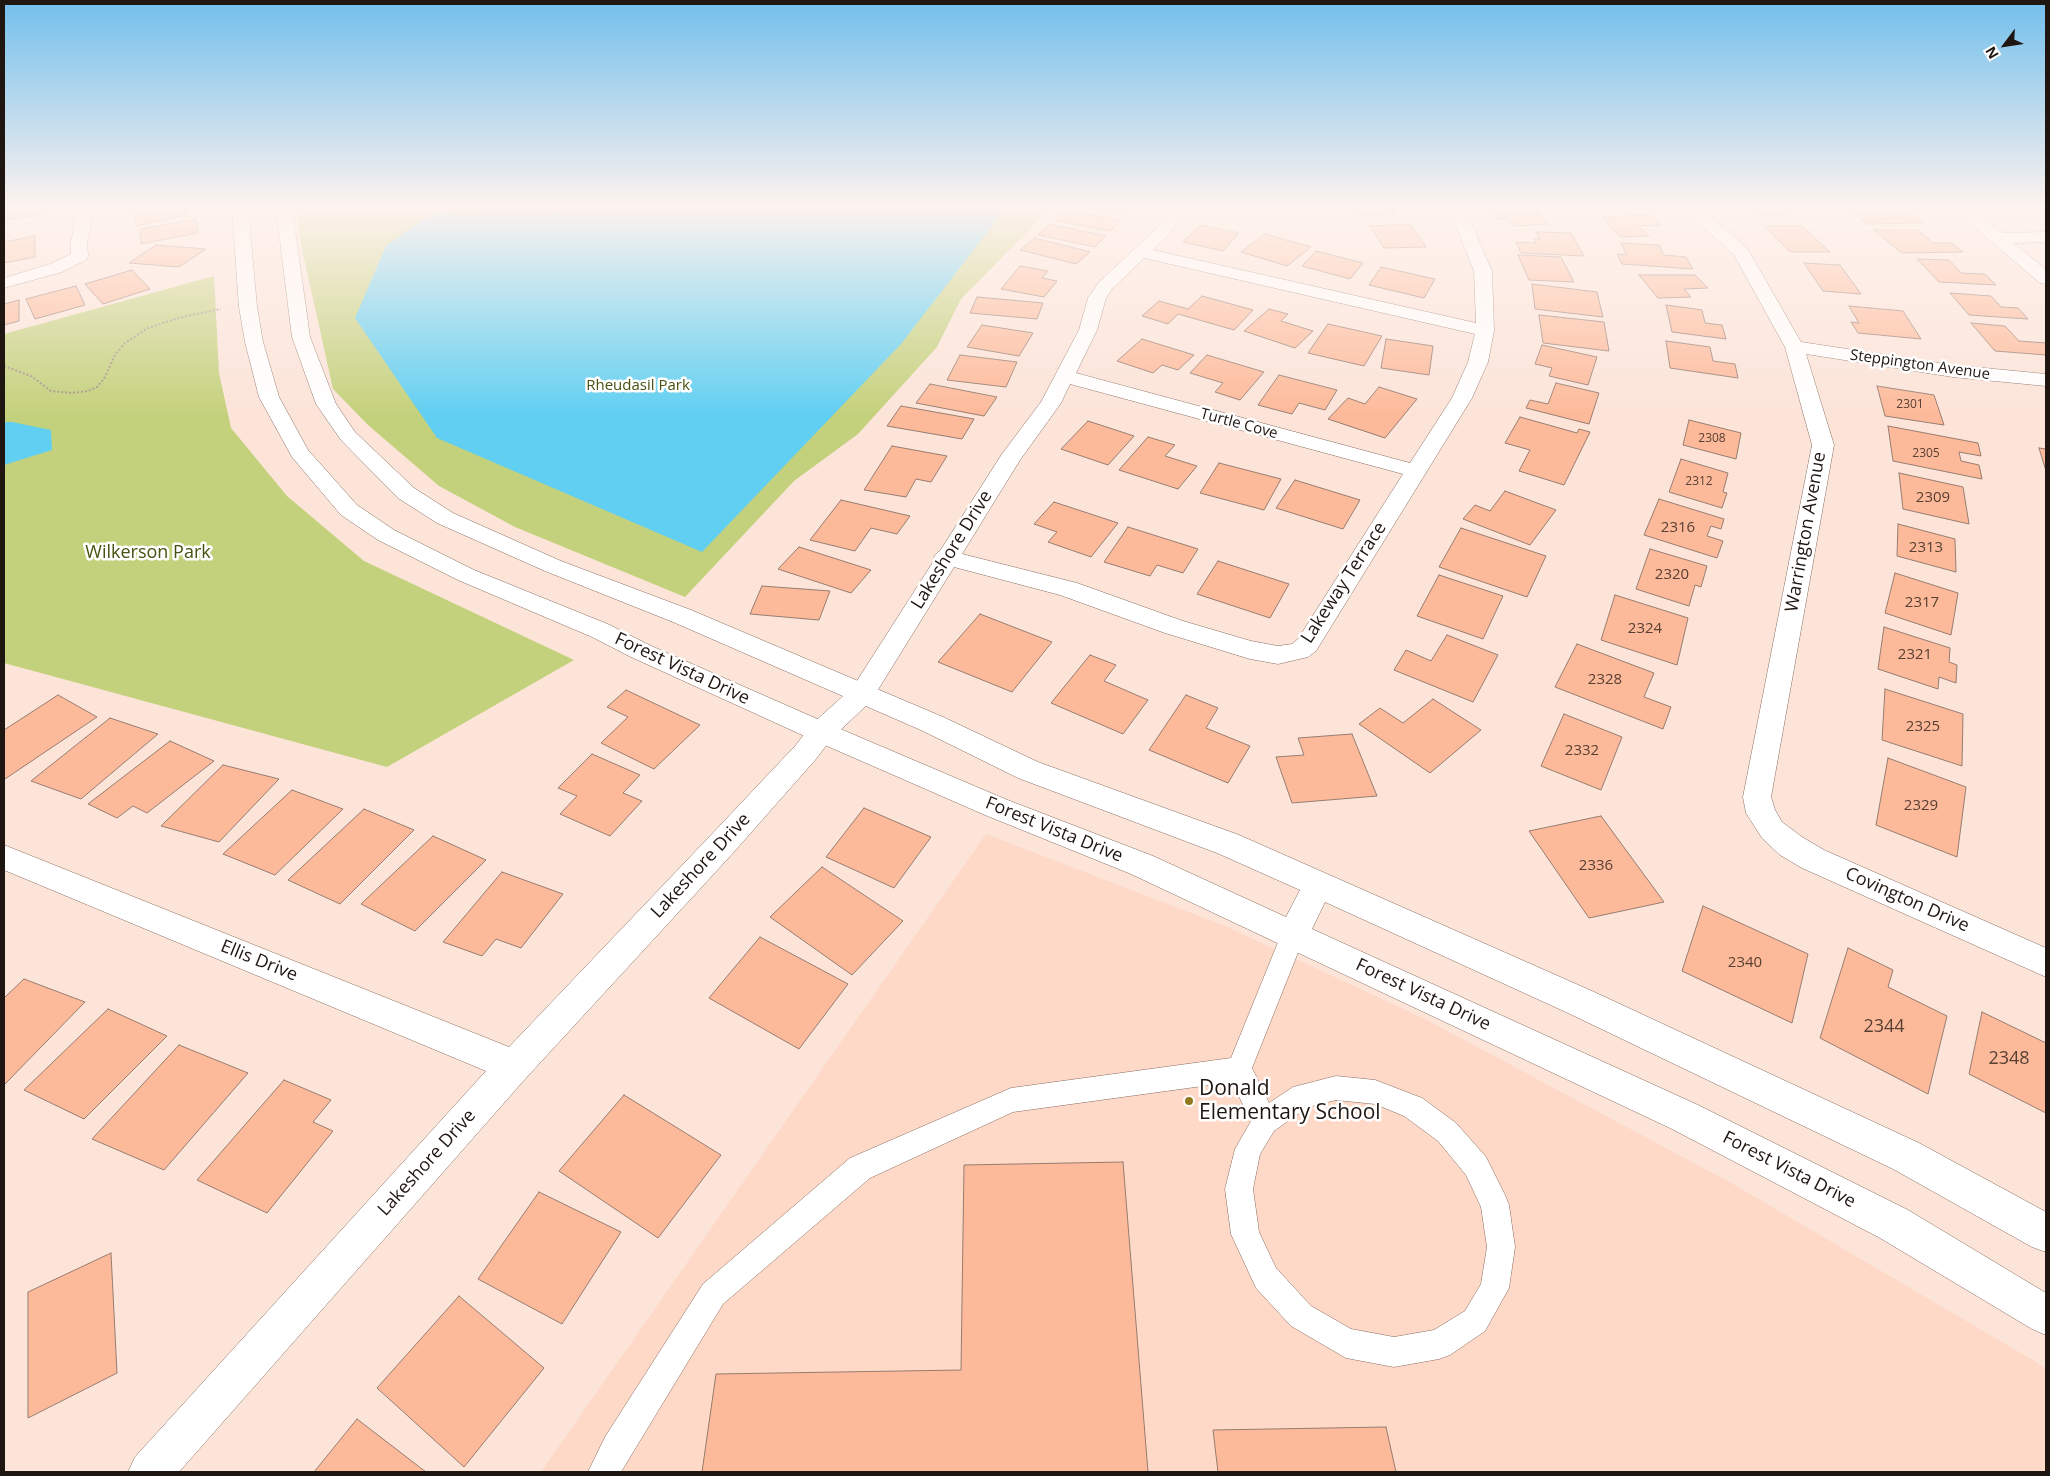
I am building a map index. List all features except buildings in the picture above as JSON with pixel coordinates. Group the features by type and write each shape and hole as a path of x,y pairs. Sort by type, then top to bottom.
{"street":[{"path":"4,283 25,277"},
{"name":"Forest Vista Drive","path":"246,277 248,308 254,342 269,397 299,453 349,510 386,535 466,575 601,631 640,651 821,732 995,807 1142,865 1685,1117 1894,1224 2046,1315"},
{"path":"293,277 301,338 326,404 348,436 406,493 445,518 552,566 682,616 933,724 1028,770 1228,844 1318,884 1580,1002 1906,1156 2046,1233"},
{"name":"Lakeshore Drive","path":"150,1472 514,1066 722,844 806,752 821,732 862,694 946,557 1010,459 1051,403 1063,376 1074,360 1088,330 1097,298 1115,277"},
{"path":"1249,277 1485,331"},
{"name":"Lakeway Terrace","path":"946,557 1068,589 1174,627 1250,650 1278,655 1299,651 1307,645 1462,398 1478,362 1485,331 1483,277"},
{"name":"Warrington Avenue","path":"1755,277 1794,346 1823,445 1757,797 1761,813 1772,830"},
{"name":"Steppington Avenue","path":"1794,346 1954,371 2046,380"},
{"name":"Turtle Cove","path":"1063,376 1415,471"},
{"name":"Covington Drive","path":"1772,830 1791,846 1813,858 2046,963"},
{"name":"Ellis Drive","path":"4,857 514,1066"},
{"path":"1293,935 1318,884"}],"lane":[{"path":"1265,1122 1238,1069 1293,935"},
{"path":"604,1472 616,1448 713,1294 860,1168 1011,1100 1238,1069"},
{"path":"1336,1088 1375,1092 1413,1107 1447,1132 1476,1166 1495,1205 1501,1247 1495,1288 1475,1321 1439,1344 1394,1352 1346,1343 1301,1316 1266,1278 1245,1234 1239,1188 1248,1148 1265,1122 1302,1096 1336,1088"}],"path":[{"path":"4,366 31,376 51,390 72,393 88,390 97,387 104,379 115,355 125,343 148,328 182,317 227,308"}],"shaded area":[{"name":"Donald Elementary School","path":"986,834 1225,926 1425,1019 1733,1184 2031,1359 2046,1369 2046,1472 541,1472"}],"green space":[{"name":"Wilkerson Park","path":"214,277 219,373 231,428 287,496 364,561 574,660 387,767 4,663 4,334"},
{"name":"Rheudasil Park","path":"308,277 983,277 961,299 937,347 858,434 794,481 685,597 515,527 439,486 368,425 333,389"}],"water":[{"path":"373,277 953,277 901,344 702,552 437,438 355,318"},
{"path":"4,422 51,430 52,450 4,465"}],"place":[{"name":"Donald Elementary School","path":"1189,1101"}]}
